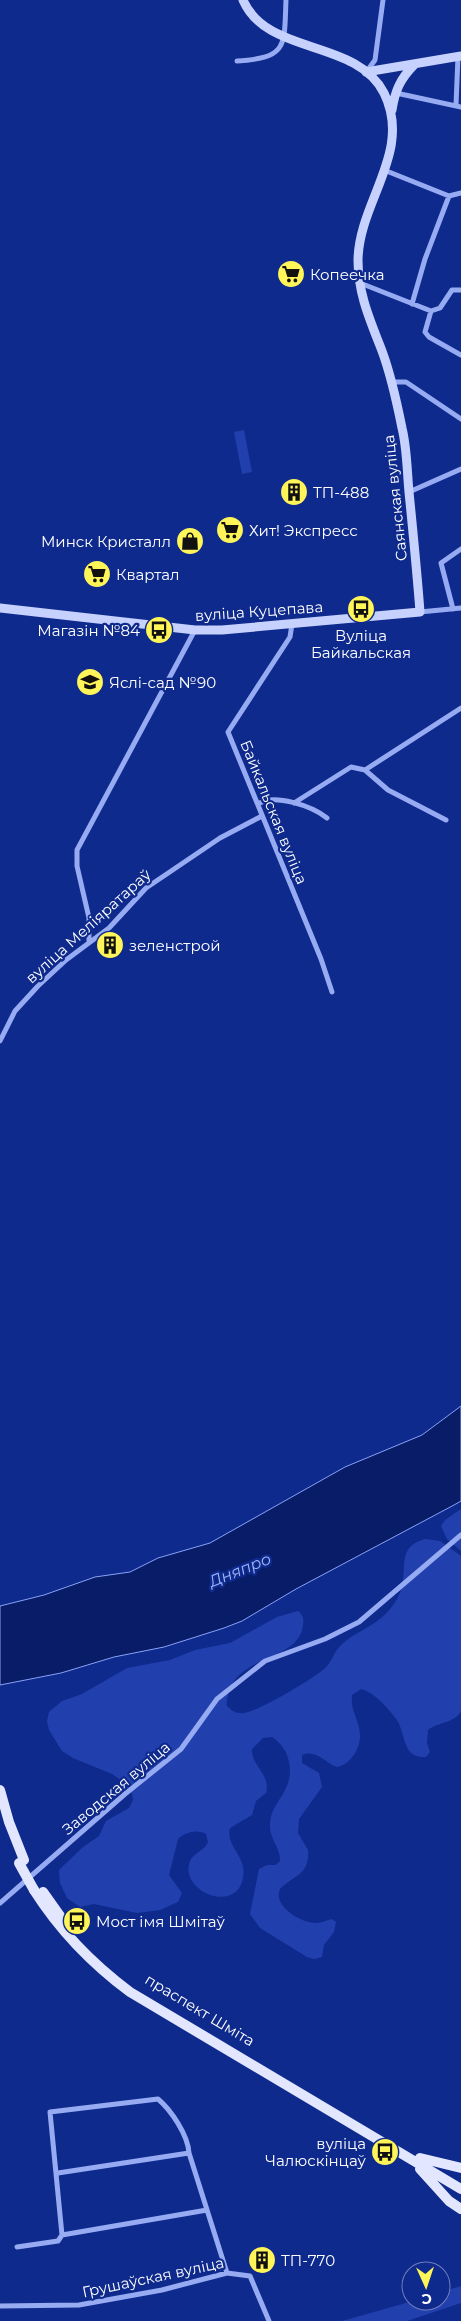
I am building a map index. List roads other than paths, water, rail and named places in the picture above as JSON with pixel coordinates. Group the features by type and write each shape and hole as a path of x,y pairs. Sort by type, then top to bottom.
{"main road":[{"name":"Саянская вуліца","path":"243,0 256,21 285,37 347,60 366,72 383,91 392,110 394,135 384,170 371,204 360,247 359,283 366,314 382,352 402,428 420,612"},
{"path":"366,72 460,56"},
{"path":"392,110 394,93 403,76 414,65"},
{"name":"вуліца Куцепава","path":"0,608 195,630 292,624 420,612"},
{"name":"праспект Шміта","path":"0,1790 22,1861"},
{"name":"праспект Шміта","path":"0,1813 22,1861 59,1927 89,1960 130,1992 417,2160 461,2182"},
{"path":"417,2160 461,2168"},
{"path":"417,2160 449,2202 461,2209"},
{"name":"праспект Шміта","path":"417,2160 461,2190"}],"street":[{"path":"237,61 262,60 280,48 285,37 286,0"},
{"path":"366,72 375,60 382,0"},
{"path":"394,93 458,106 460,56"},
{"path":"384,170 449,196 461,193"},
{"path":"412,304 425,259 449,196"},
{"path":"359,283 431,311 440,308 452,290 461,290"},
{"path":"431,311 425,332 429,337 461,355"},
{"path":"390,382 406,382 461,419"},
{"path":"409,492 461,469"},
{"path":"453,609 441,563 461,550"},
{"name":"вуліца Куцепава","path":"420,612 461,608"},
{"name":"Байкальская вуліца","path":"292,624 290,637 228,732 321,959 332,992"},
{"path":"89,942 90,918 77,866 77,850 195,630"},
{"path":"365,770 461,708"},
{"path":"294,803 351,767 365,770 388,790 446,820"},
{"path":"258,804 265,800 294,803 317,810 326,818"},
{"name":"вуліца Меліяратараў","path":"0,1041 15,1011 66,960 109,928 146,888 220,838 262,816"},
{"name":"Заводская вуліца","path":"0,1904 125,1794 181,1749 218,1699 265,1662 325,1639 359,1622 461,1535"},
{"path":"17,2247 58,2241 62,2235 58,2173 50,2112 158,2099 166,2106 188,2143 189,2153 227,2273"},
{"path":"58,2173 189,2153"},
{"path":"62,2235 207,2210"},
{"name":"Грушаўская вуліца","path":"0,2306 62,2306 98,2303 227,2273 250,2276 267,2320"}],"water":[{"name":"Дняпро","path":"461,1406 461,1501 296,1589 242,1621 164,1647 114,1657 61,1673 0,1685 0,1606 44,1595 95,1577 130,1572 158,1558 210,1543 345,1467 422,1435"}],"place":[{"name":"Копеечка","path":"291,274"},
{"name":"ТП-488","path":"294,492"},
{"name":"Хит! Экспресс","path":"230,530"},
{"name":"Минск Кристалл","path":"190,541"},
{"name":"Квартал","path":"97,574"},
{"name":"Вуліца Байкальская","path":"361,609"},
{"name":"Магазін №84","path":"159,630"},
{"name":"Яслі-сад №90","path":"90,682"},
{"name":"зеленстрой","path":"110,945"},
{"name":"Мост імя Шмітаў","path":"77,1921"},
{"name":"вуліца Чалюскінцаў","path":"385,2152"},
{"name":"ТП-770","path":"262,2260"}]}
